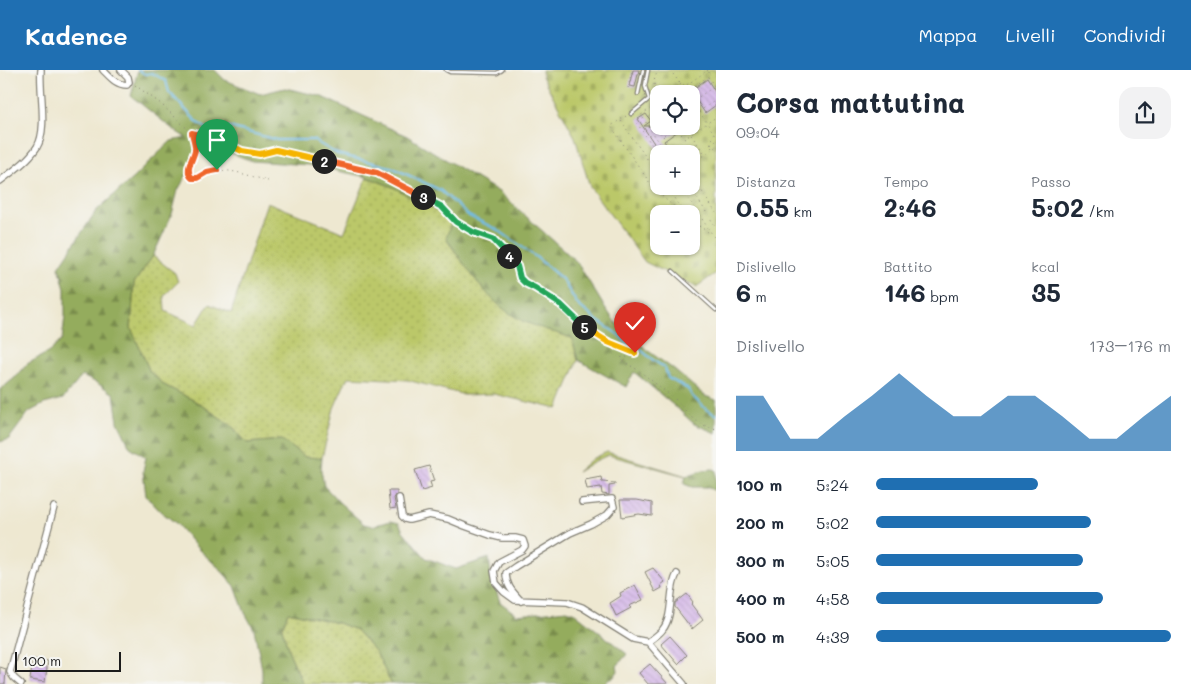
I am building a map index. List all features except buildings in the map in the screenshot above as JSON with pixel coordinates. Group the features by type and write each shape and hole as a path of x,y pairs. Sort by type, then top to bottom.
{"street":[{"path":"0,181 28,158 38,146 42,133 40,80 42,70"},
{"path":"103,70 112,80 122,85 127,85 129,82 128,77 121,70"},
{"path":"399,498 402,516 405,519 429,516 448,519 490,535 524,540 525,546 522,550 499,562 494,571 496,583 504,592 515,600 567,602 582,606 633,639 648,642 684,684"},
{"path":"521,601 510,589 506,581 506,573 570,533 607,515 614,507 612,500 582,502"},
{"path":"21,684 10,672 54,507"},
{"path":"648,642 666,626 671,606 673,580 677,574"}],"lane":[{"path":"446,70 450,72 497,73 502,70"},
{"path":"638,94 643,70"},
{"path":"631,114 649,100 645,86 648,70"},
{"path":"673,271 716,310"}],"path":[{"path":"628,88 632,70"},
{"path":"654,85 658,70"},
{"path":"670,70 681,85"},
{"path":"686,85 708,70 710,75 708,76 715,87 700,96"},
{"path":"696,85 708,76"},
{"path":"129,82 161,104 192,133 221,140 242,151 260,154 276,150 377,173 442,207 456,222 473,232 493,239 517,266 520,278 525,283 560,304 580,325 608,342 635,353 635,356 622,357 621,360 638,370 675,399 692,418 703,425 716,429"},
{"path":"679,82 684,85"},
{"path":"700,110 716,100"},
{"path":"650,109 641,115 650,128"},
{"path":"700,112 716,136 712,139 710,145 712,149"},
{"path":"652,145 631,114 611,126 654,189 672,205"},
{"path":"700,128 716,117"},
{"path":"621,120 650,163"},
{"path":"192,133 196,148 188,170 192,178 197,178 207,172 217,170 235,172 268,182"},
{"path":"681,135 684,139"},
{"path":"663,136 671,148 690,135"},
{"path":"692,135 705,155"},
{"path":"710,145 716,140"},
{"path":"700,159 716,147"},
{"path":"700,189 716,213"},
{"path":"686,195 716,240"},
{"path":"695,195 716,227"},
{"path":"700,226 712,234"}],"green space":[{"path":"138,70 215,70 225,80 260,94 285,88 320,96 407,136 499,192 577,262 615,322 705,396 716,400 716,433 694,424 634,372 626,387 578,360 572,338 525,322 512,315 490,297 446,238 451,224 436,211 393,187 367,177 309,165 252,161 204,145 178,190 172,214 153,256 134,283 131,328 150,372 164,385 195,401 231,425 247,443 282,440 305,457 322,458 321,470 324,486 340,503 364,524 372,526 391,521 399,523 403,531 426,558 456,569 489,558 491,575 500,602 517,615 567,610 575,613 627,654 617,666 618,671 613,678 606,681 605,684 392,684 376,652 356,630 338,623 288,612 282,628 289,652 303,684 262,684 262,669 254,629 245,613 235,586 198,549 177,524 160,511 146,496 143,471 146,457 130,447 118,422 114,394 82,376 63,399 44,404 29,412 9,439 0,442 0,390 18,375 27,364 49,352 62,340 65,316 65,289 59,267 96,211 171,141 186,138 131,96"},
{"path":"542,70 716,70 716,273 696,287 645,262 590,187 575,137 542,76"},
{"path":"367,177 393,187 436,211 451,224 446,239 482,288 572,338 578,360 558,409 494,394 465,395 407,380 348,377 334,408 322,458 305,457 282,440 247,443 231,425 195,401 164,385 150,372 131,328 134,283 153,256 175,273 178,282 164,296 165,311 196,325 209,304 231,313 267,202 344,233"},
{"path":"607,452 686,476 608,455 577,472 592,459"},
{"path":"703,470 716,470 716,491 706,487 692,487 684,484 686,476"},
{"path":"288,612 338,623 356,630 376,652 392,684 303,684 289,652 282,628"}],"waterway":[{"path":"138,70 145,74 152,73 166,81 169,92 198,123 214,133 229,127 277,140 313,140 337,154 391,167 440,190 469,216 498,230 536,257 562,279 578,305 619,335 631,348 641,350 665,368 668,378 688,389 692,396 707,410 716,415"}],"route":[{"path":"217,170 207,172 197,178 192,178 189,175 188,170 196,148 192,133 221,140 242,151 260,154 276,150 377,173 442,207 456,222 473,232 493,239 517,266 520,278 525,283 560,304 580,325 608,342 635,353"}]}
